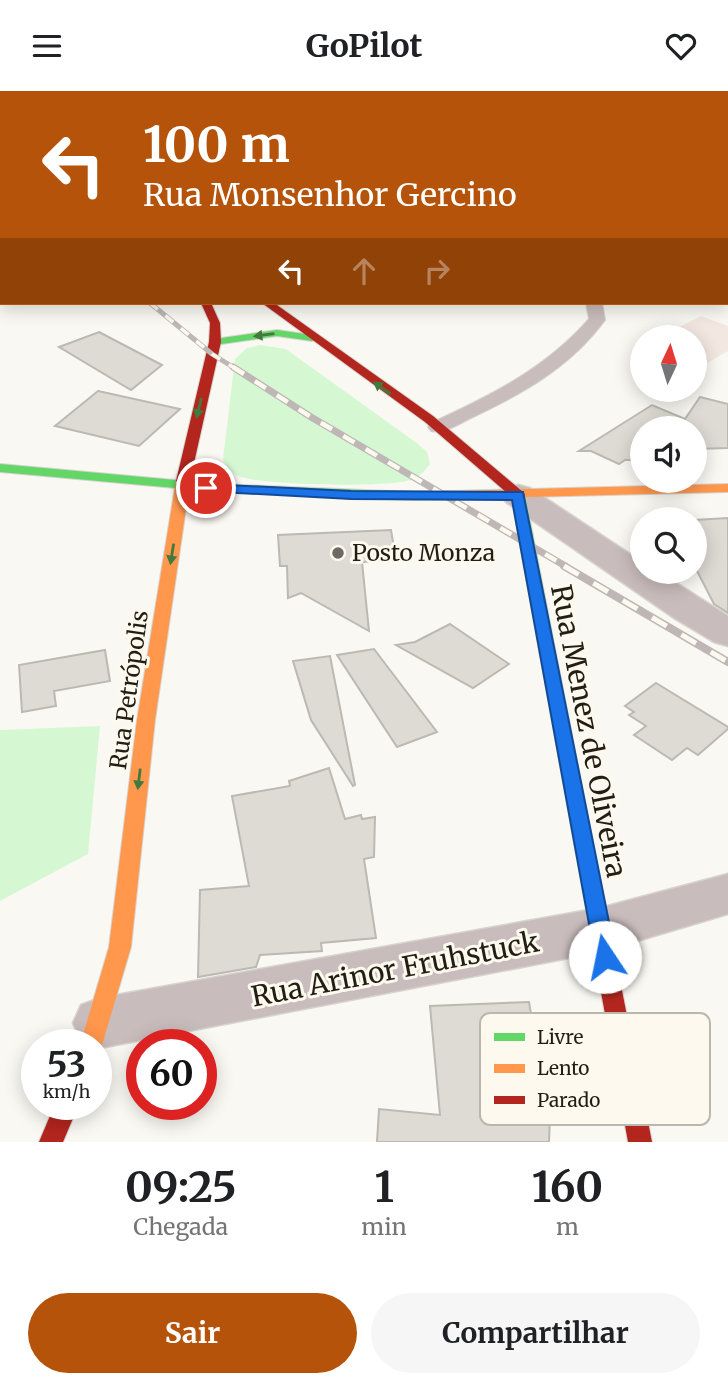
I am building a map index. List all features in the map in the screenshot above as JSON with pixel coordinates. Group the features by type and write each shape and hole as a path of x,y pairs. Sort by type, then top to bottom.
{"main road":[{"path":"207,305 215,323 215,342 277,333 313,338"},
{"path":"270,305 437,428 502,479 518,495"},
{"name":"Rua Petrópolis","path":"97,1029 120,947 146,720 182,486 215,342"},
{"path":"437,428 498,458"},
{"path":"0,468 182,486 351,495 518,495 728,488"},
{"path":"550,476 616,492"},
{"name":"Rua Menez de Oliveira","path":"518,495 616,1013"},
{"path":"51,1142 60,1120"}],"street":[{"path":"518,495 728,633"},
{"name":"Rua Arinor Fruhstuck","path":"112,1031 600,930 728,894"}],"lane":[{"path":"437,428 550,369 597,320 594,305"}],"shaded area":[{"path":"701,316 728,326 728,351 707,363 707,325 683,325"}],"green space":[{"path":"260,345 286,349 418,444 427,452 430,464 421,474 410,480 377,484 274,482 235,474 223,459 235,359 247,348"},
{"path":"100,726 88,854 0,901 0,730"}],"building":[{"path":"99,332 162,365 131,390 59,347"},
{"path":"98,391 180,409 139,446 55,426"},
{"path":"707,399 728,404 728,448 707,449 707,416 687,416 696,403 707,403"},
{"path":"652,405 678,416 635,416"},
{"path":"630,419 630,460 619,464 591,451 579,451"},
{"path":"728,518 728,613 714,604 704,584 707,584 707,519"},
{"path":"391,530 396,560 362,562 369,631 301,593 288,598 287,566 280,566 278,535"},
{"path":"450,624 509,664 473,688 396,645 415,642"},
{"path":"374,649 437,732 397,747 337,655"},
{"path":"105,650 110,681 54,691 56,706 22,712 19,665"},
{"path":"330,656 355,785 353,786 311,720 293,661"},
{"path":"656,683 728,729 698,755 687,748 672,760 634,735 646,726 629,715 634,712 625,706"},
{"path":"329,768 345,819 361,815 362,819 375,817 374,857 364,859 376,938 321,943 322,951 260,955 256,967 198,977 200,890 249,886 232,796 290,786 289,781"},
{"path":"529,1002 531,1013 480,1013 480,1125 550,1125 549,1142 377,1142 379,1109 440,1115 430,1006"}],"railway":[{"path":"152,305 212,354 236,369"},
{"path":"233,367 311,417 567,567"},
{"path":"564,566 728,662"}],"traffic: fast":[{"path":"215,342 277,333 312,338"},
{"path":"0,468 219,488 415,496"},
{"path":"518,495 599,925"}],"traffic: slow":[{"path":"96,1029 120,947 146,720 183,481"},
{"path":"415,496 728,488"}],"traffic: jam":[{"path":"183,481 215,342 215,323 207,305"},
{"path":"270,305 429,419 518,495"},
{"path":"599,925 616,1013"},
{"path":"51,1142 60,1120"},
{"path":"637,1125 640,1142"}],"place":[{"name":"Posto Monza","path":"338,553"}],"route":[{"path":"206,488 351,495 518,495 605,957"}]}
